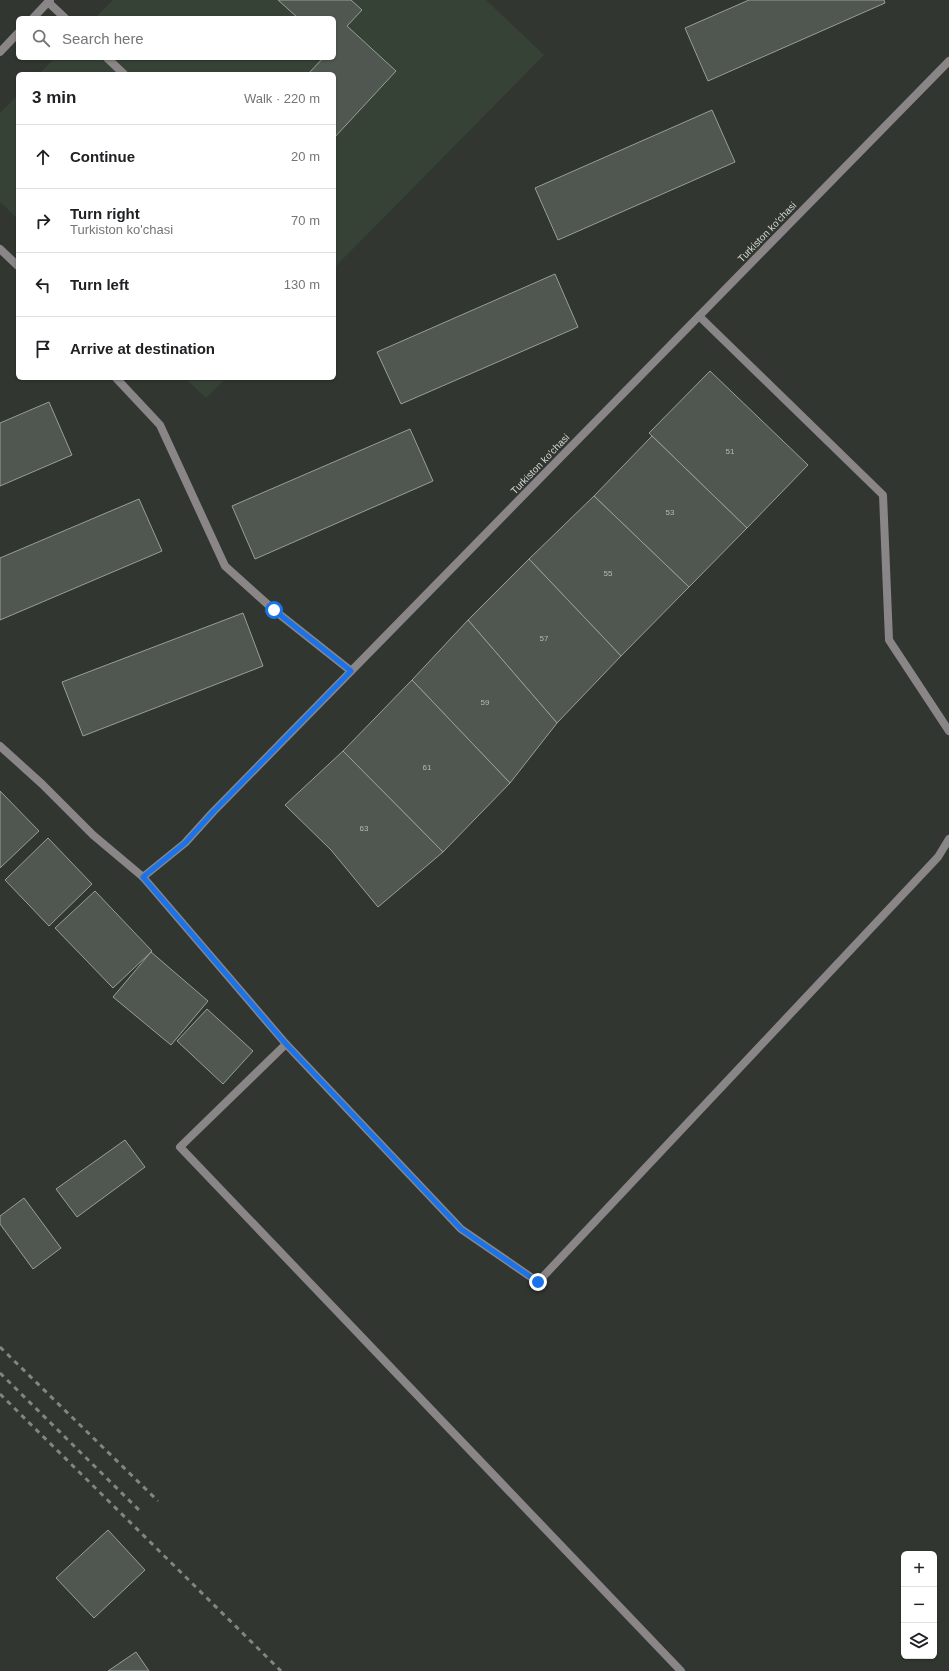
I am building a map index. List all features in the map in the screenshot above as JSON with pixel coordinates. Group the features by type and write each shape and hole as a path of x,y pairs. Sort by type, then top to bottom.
{"street":[{"path":"35,16 49,1 63,16"},
{"path":"0,52 16,35"},
{"path":"109,60 122,72"},
{"name":"Turkiston ko'chasi","path":"143,877 185,843 213,812 949,61"},
{"path":"0,249 16,264"},
{"path":"699,316 883,495 889,640 949,731"},
{"path":"118,380 160,425 225,566 274,610 351,671"},
{"path":"0,746 42,784 93,835 143,877 286,1044 461,1229 538,1282 938,857 949,838"},
{"path":"286,1044 180,1147 681,1671"}],"shaded area":[{"path":"113,0 486,0 544,55 336,266 336,72 41,72 53,60 336,60 336,16 97,16"},
{"path":"16,97 16,217 0,202 0,113"},
{"path":"187,380 224,380 206,398"}],"building":[{"path":"278,0 351,0 362,10 347,26 396,71 336,136 336,72 310,72 321,60 336,60 336,16 296,16"},
{"path":"749,0 884,0 885,3 708,81 685,28"},
{"path":"712,110 735,162 558,240 535,188"},
{"path":"555,274 578,327 401,404 377,352"},
{"path":"710,371 808,465 747,528 649,433"},
{"path":"49,402 72,455 0,486 0,423"},
{"path":"410,429 433,481 255,559 232,506"},
{"path":"652,436 747,528 689,587 594,496"},
{"path":"594,496 689,587 621,656 529,559"},
{"path":"139,499 162,551 0,620 0,558"},
{"path":"529,559 621,656 557,723 468,620"},
{"path":"243,613 263,666 83,736 62,682"},
{"path":"468,620 557,723 510,783 412,680"},
{"path":"412,680 510,783 443,852 343,751"},
{"path":"343,751 443,852 378,907 331,850 285,805"},
{"path":"0,791 39,831 0,868"},
{"path":"48,838 92,884 49,926 5,880"},
{"path":"95,891 152,951 113,988 55,928"},
{"path":"151,952 208,1001 171,1045 113,997"},
{"path":"207,1009 253,1051 223,1084 177,1041"},
{"path":"125,1140 145,1167 77,1217 56,1189"},
{"path":"24,1198 61,1248 33,1269 0,1224 0,1216"},
{"path":"108,1530 145,1570 94,1618 56,1578"},
{"path":"136,1652 149,1671 108,1671"}],"railway":[{"path":"0,1347 158,1501"},
{"path":"0,1373 142,1513"},
{"path":"0,1394 281,1671"}],"route":[{"path":"274,610 351,671 213,812 185,843 143,877 286,1044 461,1229 538,1282"}]}
